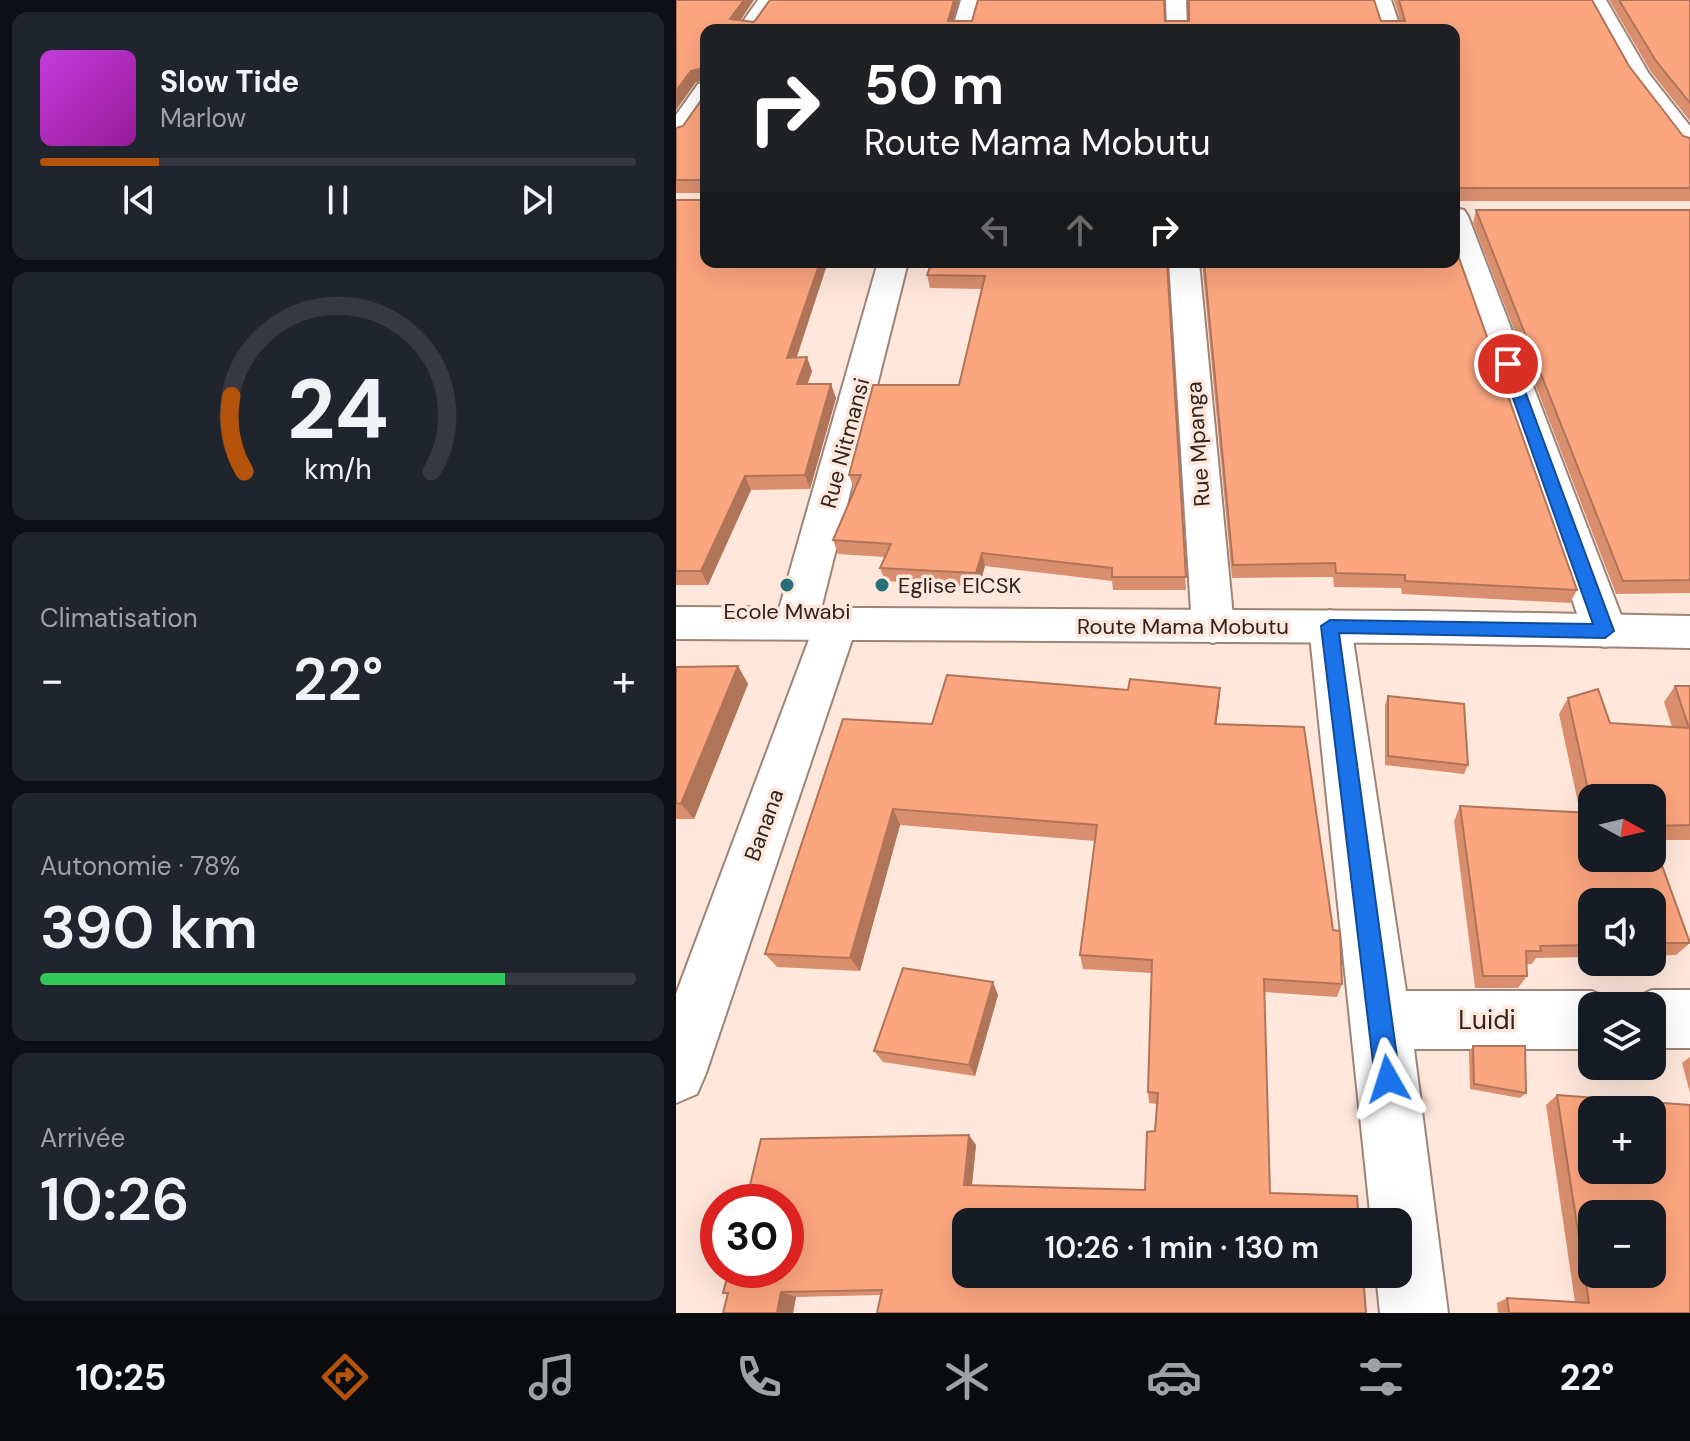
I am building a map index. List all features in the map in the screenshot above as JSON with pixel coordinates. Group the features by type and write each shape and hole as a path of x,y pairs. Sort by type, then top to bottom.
{"street":[{"path":"751,24 768,0"},
{"path":"964,24 971,0"},
{"path":"1176,0 1177,24"},
{"path":"1381,0 1389,24"},
{"path":"1596,0 1639,76 1690,142"},
{"path":"676,132 700,98"},
{"path":"1464,213 1605,631"},
{"name":"Rue Nitmansi","path":"816,624 892,268"},
{"name":"Rue Mpanga","path":"1184,268 1213,627"},
{"name":"Route Mama Mobutu","path":"676,623 1330,626 1690,632"},
{"name":"Banana","path":"682,1041 816,624"},
{"path":"1330,626 1381,1020 1414,1313"},
{"path":"1666,1019 1690,1019"},
{"name":"Luidi","path":"1381,1020 1578,1020"}],"building":[{"path":"676,0 744,0 730,19 754,22 770,0 954,0 948,21 972,21 978,0 1164,0 1165,21 1189,21 1189,0 1374,0 1381,21 1405,21 1399,0 1592,0 1629,66 1683,136 1690,138 1690,188 1460,188 1460,24 700,24 700,69 691,71 676,91"},
{"path":"1619,0 1690,0 1690,103 1656,61"},
{"path":"700,102 700,180 676,180 676,128 683,126"},
{"path":"676,200 700,200 700,268 818,268 787,358 807,357 797,384 831,384 805,475 745,476 701,571 676,571"},
{"path":"1476,210 1690,210 1690,580 1623,581"},
{"path":"1460,261 1577,590 1405,581 1405,575 1336,573 1335,563 1233,565 1205,268 1460,268"},
{"path":"930,268 1167,268 1186,577 1112,577 1112,568 982,553 976,573 880,568 891,544 833,540 861,475 849,475 873,385 959,385 985,276 927,275"},
{"path":"738,666 681,804 676,803 676,667"},
{"path":"947,675 1128,690 1130,679 1220,688 1215,724 1304,727 1333,930 1340,931 1342,984 1264,979 1270,1193 1357,1196 1358,1208 952,1208 952,1288 1364,1288 1366,1313 877,1313 882,1290 781,1292 777,1313 723,1313 728,1293 723,1293 724,1288 804,1288 804,1184 750,1184 761,1139 969,1135 964,1185 1145,1190 1147,1132 1155,1131 1158,1093 1148,1092 1152,960 1080,955 1097,825 893,809 850,958 765,954 843,719 932,724"},
{"path":"1675,686 1690,686 1690,825 1666,826 1666,784 1587,784 1568,698 1598,689 1610,723 1689,728"},
{"path":"1388,696 1464,704 1468,765 1388,756"},
{"path":"1460,806 1578,812 1578,872 1664,872 1690,943 1666,943 1666,888 1578,888 1578,945 1540,946 1541,951 1526,951 1527,976 1483,976"},
{"path":"903,968 993,982 969,1065 874,1051"},
{"path":"1473,1046 1525,1046 1526,1093 1474,1084"},
{"path":"1557,1095 1578,1097 1578,1184 1666,1184 1666,1103 1690,1105 1690,1313 1509,1313 1507,1298 1589,1303 1587,1288 1666,1288 1666,1200 1578,1200 1578,1232"}],"place":[{"name":"Ecole Mwabi","path":"787,585"},
{"name":"Eglise EICSK","path":"882,585"}],"route":[{"path":"1388,1079 1330,626 1605,631 1508,364"}]}
